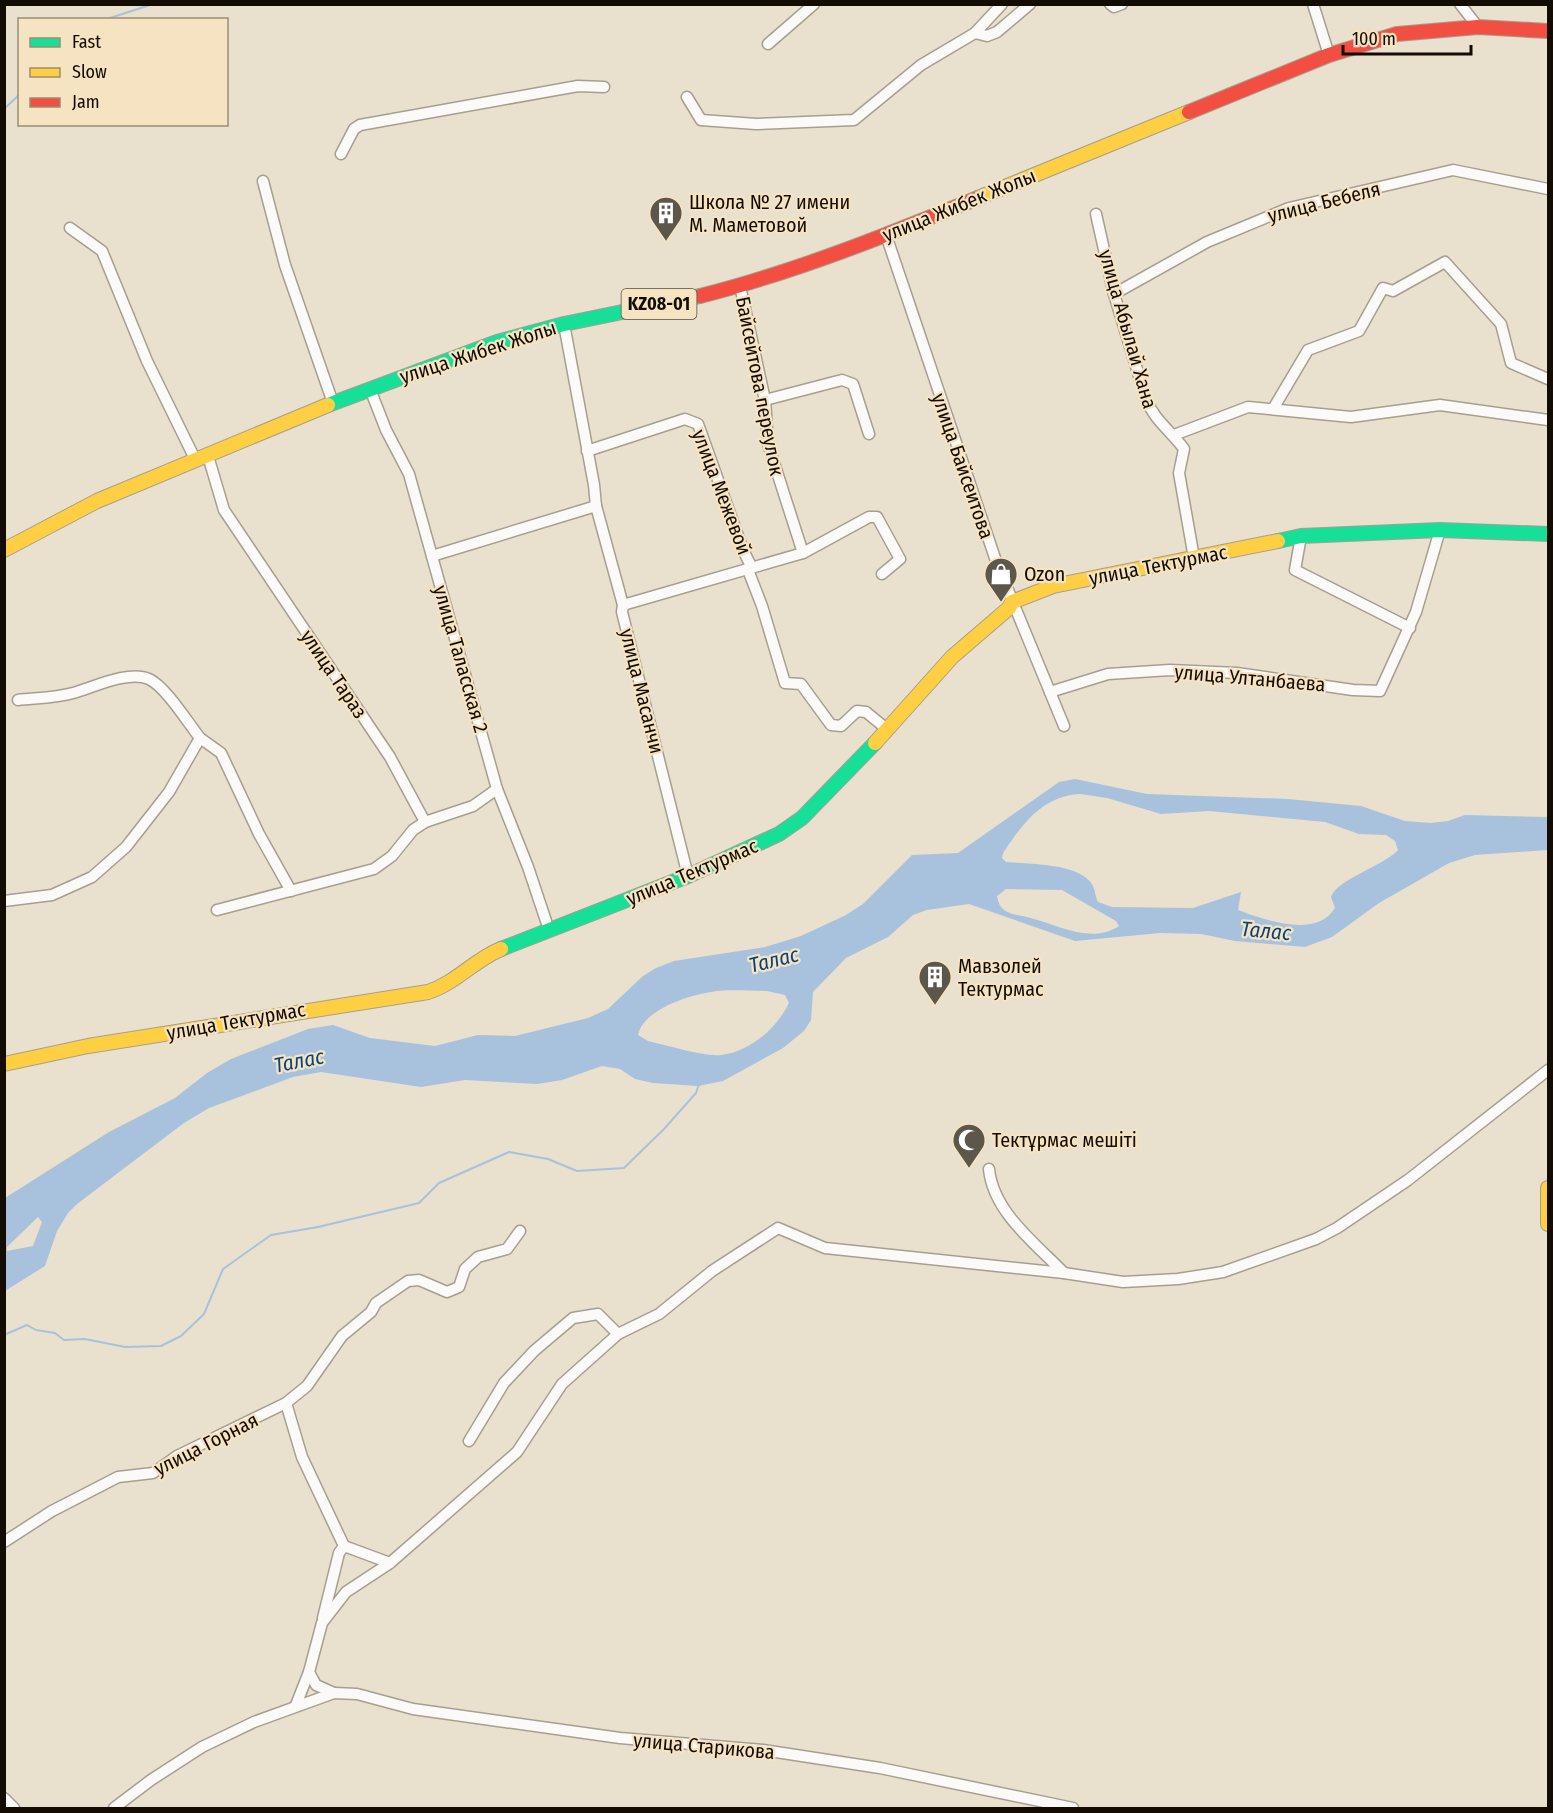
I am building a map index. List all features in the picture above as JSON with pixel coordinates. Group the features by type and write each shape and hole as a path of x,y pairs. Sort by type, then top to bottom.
{"street":[{"path":"768,44 814,4"},
{"path":"687,97 701,120 756,124 854,120 921,64 975,33 1002,4"},
{"path":"975,33 987,36 997,32 1030,4"},
{"path":"1110,4 1114,7 1122,4"},
{"path":"1313,4 1329,55"},
{"path":"1460,4 1478,27"},
{"name":"улица Жибек Жолы","path":"4,550 97,501 370,389 497,342 564,324 740,286 886,235 1329,55 1398,34 1478,27 1548,30"},
{"path":"341,154 354,129 360,125 578,86 604,87"},
{"name":"улица Бебеля","path":"1114,294 1207,242 1289,208 1453,170 1548,189"},
{"path":"263,181 285,265 333,403"},
{"name":"улица Абылай Хана","path":"1096,214 1114,294 1151,414 1174,435"},
{"name":"улица Тараз","path":"70,228 102,251 147,361 202,458 224,510 390,758 425,822"},
{"name":"улица Байсеитова","path":"886,235 996,561 1064,726"},
{"path":"1273,409 1308,350 1359,331 1383,288 1393,291 1445,262 1502,324 1511,363 1548,379"},
{"name":"Байсейтова переулок","path":"740,286 765,400 768,444 803,553"},
{"name":"улица Масанчи","path":"564,324 596,506 623,605 622,612 688,876"},
{"path":"765,400 842,380 853,384 869,435"},
{"name":"улица Таласская 2","path":"370,389 386,430 409,474 497,789 528,867 549,930"},
{"path":"1194,558 1179,473 1184,449 1174,435 1239,408 1351,417 1440,405 1548,420"},
{"name":"улица Межевой","path":"587,451 685,419 693,420 698,424 750,569"},
{"path":"432,555 596,506"},
{"path":"623,605 803,553 869,517 878,517 900,559 882,574"},
{"path":"1301,536 1295,570 1410,628 1440,530"},
{"name":"улица Тектурмас","path":"4,1064 141,1037 428,992 446,986 484,956 688,876 779,834 802,818 888,730 952,657 1009,608 1012,602 1053,586 1301,536 1440,530 1548,534"},
{"path":"750,569 785,683 801,684 831,724 841,726 857,711 866,712 888,730"},
{"name":"улица Ултанбаева","path":"1050,692 1108,674 1170,670 1237,673 1353,690 1380,691 1410,628"},
{"path":"18,700 73,693 99,682 149,679 200,738 221,753 259,834 291,891"},
{"path":"4,901 52,895 92,877 126,847 169,792 200,738"},
{"path":"217,910 374,869 392,856 413,830 425,822 473,806 497,789"},
{"path":"322,1623 346,1592 390,1563 517,1452 562,1384 618,1334 659,1314 712,1271 778,1228 825,1248 1064,1273 1123,1282 1178,1279 1223,1272 1316,1239 1337,1228 1408,1180 1548,1070"},
{"path":"989,1169 995,1194 1004,1209 1064,1273"},
{"path":"1548,1188 1546,1206 1548,1224"},
{"name":"улица Горная","path":"4,1542 52,1511 118,1477 153,1473 186,1451 286,1403 307,1386 342,1336 371,1312 376,1303 408,1281 419,1280 447,1292 459,1287 465,1269 478,1257 507,1249 520,1231"},
{"path":"470,1441 504,1383 534,1352 573,1318 598,1314 618,1334"},
{"path":"286,1403 302,1457 344,1546 390,1563"},
{"path":"296,1705 309,1672 339,1553 344,1546"},
{"path":"309,1672 316,1685 334,1694"},
{"path":"114,1809 151,1780 202,1747 296,1705 334,1694"},
{"name":"улица Старикова","path":"334,1694 357,1694 413,1709 620,1738 763,1750 880,1768 1073,1809"},
{"path":"4,1798 14,1809"}],"water":[{"name":"Талас","path":"1075,779 1147,794 1288,799 1361,806 1405,821 1431,823 1448,821 1465,815 1548,817 1548,850 1475,855 1449,863 1379,903 1332,937 1305,947 1235,941 1201,934 1160,933 1075,941 969,904 927,910 913,915 888,937 846,958 813,992 811,1020 804,1031 783,1048 723,1081 698,1086 653,1083 635,1079 620,1069 602,1066 562,1080 537,1084 465,1080 421,1087 321,1072 293,1077 209,1108 184,1123 77,1204 68,1213 57,1231 45,1266 5,1291 5,1198 109,1132 175,1098 207,1073 231,1059 308,1029 333,1025 370,1038 435,1046 478,1035 515,1036 588,1018 608,1009 643,976 656,968 674,961 765,947 801,936 846,915 863,904 912,855 958,853 1059,782","holes":["1080,794 1107,798 1161,814 1209,811 1325,822 1359,834 1386,835 1395,841 1398,850 1382,862 1342,884 1331,897 1335,908 1316,923 1303,925 1276,922 1238,910 1241,892 1193,908 1112,907 1098,902 1092,884 1076,872 1039,864 1006,862 1002,858 1014,837 1035,813 1050,802 1069,795","1006,889 1062,890 1116,921 1119,926 1098,933 1076,932 1009,913 1003,909 997,896","732,990 767,991 785,995 789,1003 770,1030 752,1044 732,1053 721,1055 696,1053 648,1041 638,1035 648,1018 668,1005 702,994","38,1217 42,1222 33,1246 7,1251 7,1247"]}],"waterway":[{"path":"110,18 153,4"},
{"path":"4,109 18,96"},
{"path":"4,1335 27,1325 36,1330 55,1333 64,1340 85,1339 125,1347 161,1346 181,1336 204,1314 223,1269 271,1235 318,1227 419,1203 439,1183 509,1152 548,1159 577,1171 624,1168 664,1129 696,1093 699,1084"}],"traffic: fast":[{"path":"328,405 497,342 564,324 700,296"},
{"path":"1278,541 1301,536 1440,530 1548,534"},
{"path":"501,949 688,876 779,834 802,818 875,743"}],"traffic: slow":[{"path":"978,198 1189,112"},
{"path":"4,550 97,501 328,405"},
{"path":"875,743 952,657 1009,608 1012,602 1053,586 1278,541"},
{"path":"4,1064 88,1046 428,992 447,983 501,949"},
{"path":"1548,1188 1548,1224"}],"traffic: jam":[{"path":"1189,112 1329,55 1397,34 1478,27 1548,31"},
{"path":"700,296 806,264 978,198"}],"place":[{"name":"Школа № 27 имени М. Маметовой","path":"666,242"},
{"name":"Ozon","path":"1001,603"},
{"name":"Мавзолей Тектурмас","path":"935,1006"},
{"name":"Тектұрмас мешіті","path":"969,1169"}]}
